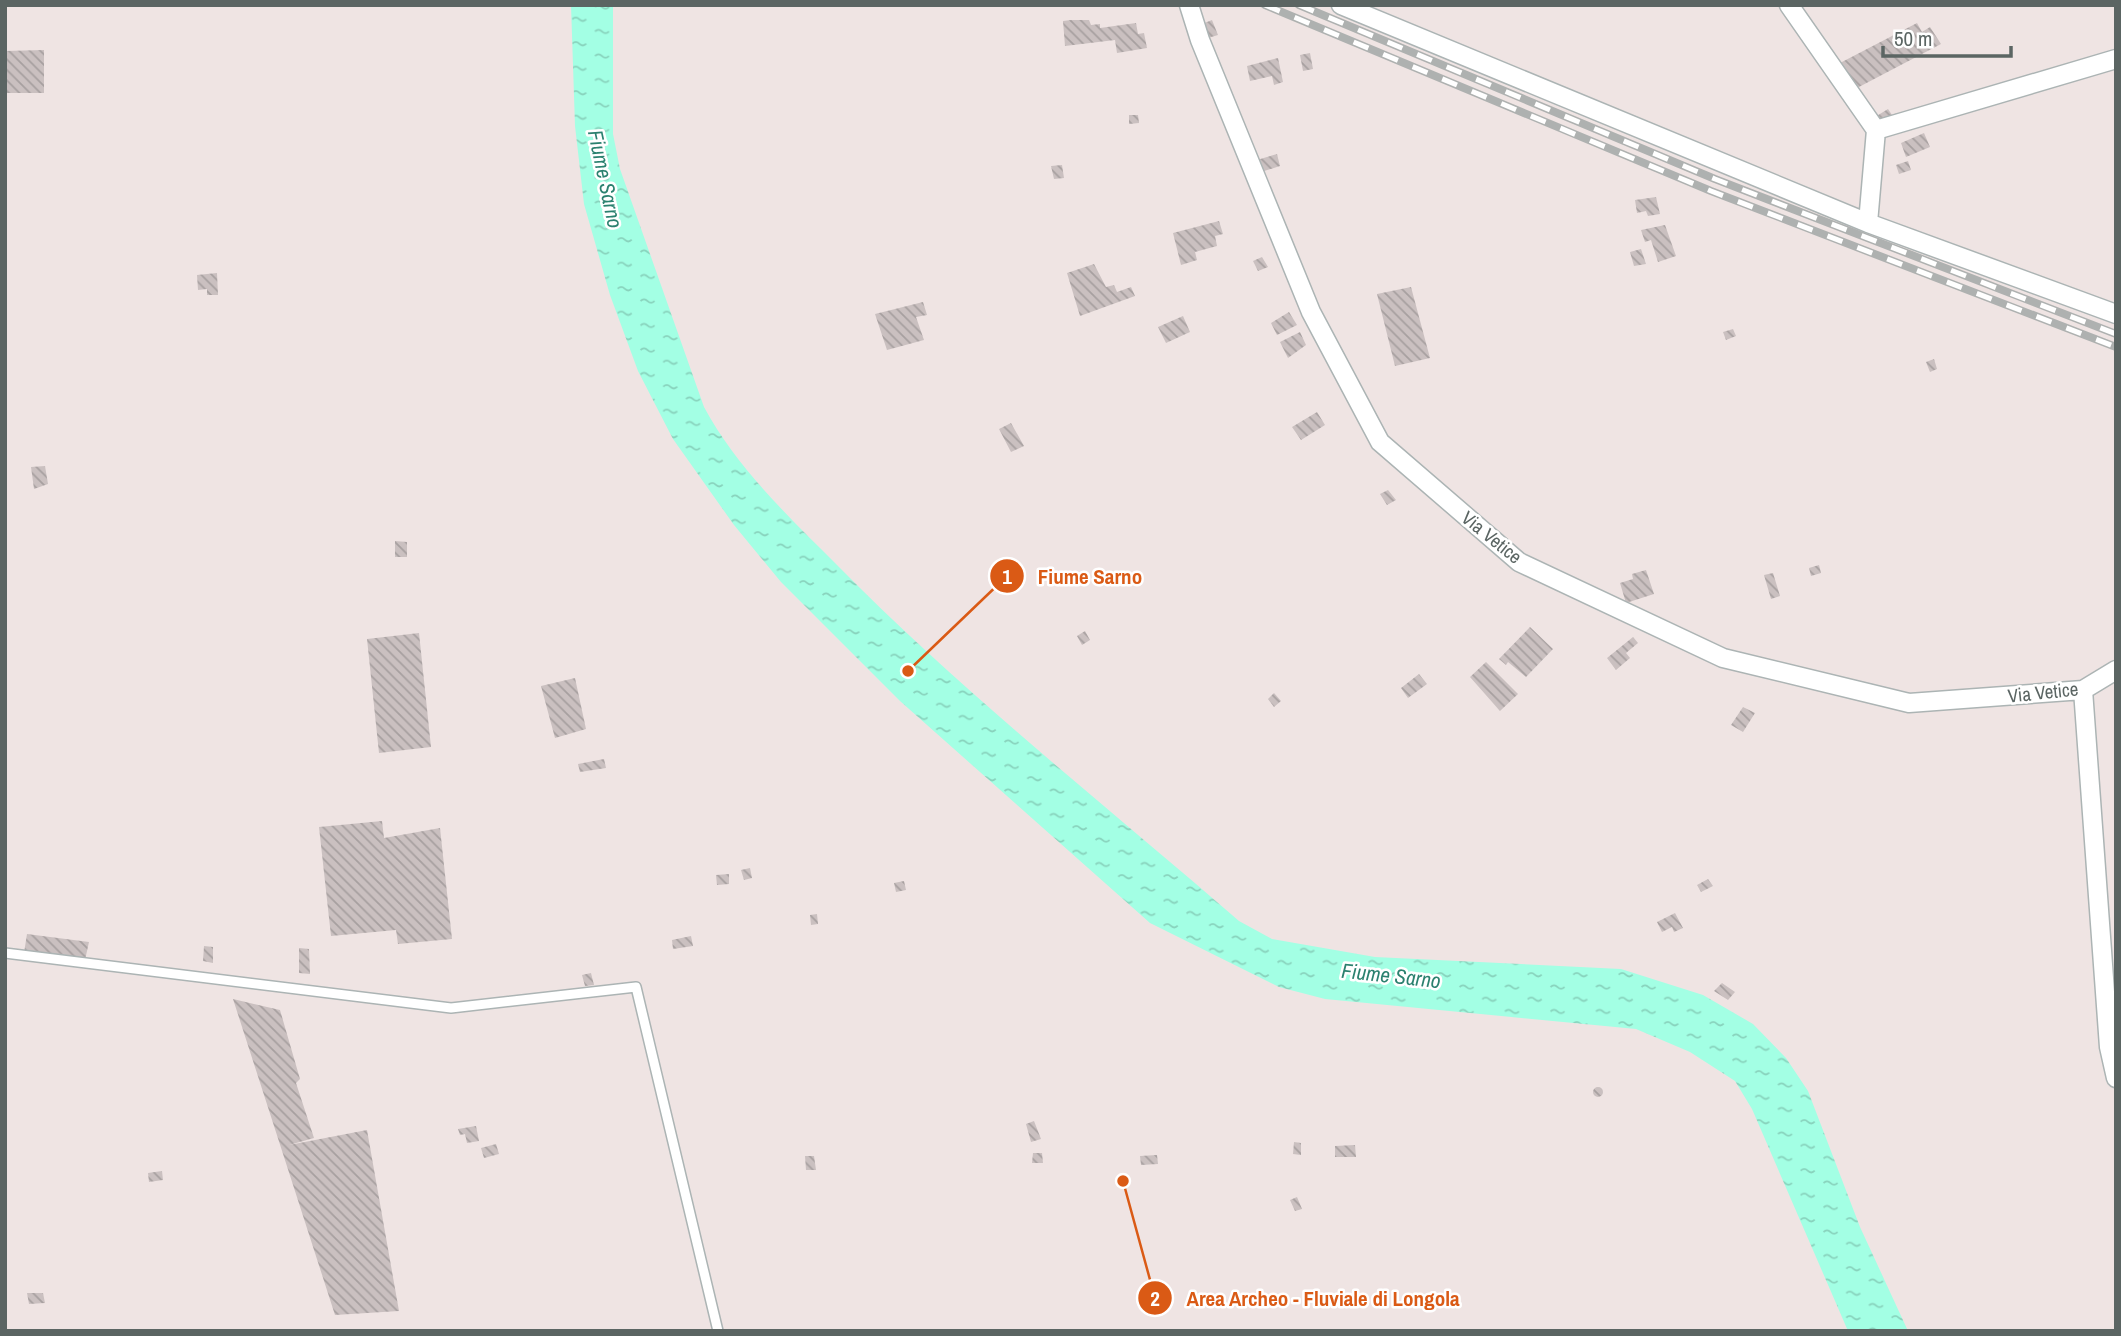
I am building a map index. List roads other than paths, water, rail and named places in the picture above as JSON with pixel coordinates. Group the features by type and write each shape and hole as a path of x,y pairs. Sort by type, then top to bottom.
{"street":[{"name":"Via Vetice","path":"1189,5 1200,40 1311,312 1380,442 1518,562 1723,658 1909,703 2083,690 2116,670"},
{"path":"1341,5 1868,223 2116,314"},
{"path":"1789,5 1876,130 1868,223"},
{"path":"1876,130 2116,60"},
{"path":"2083,690 2109,1047 2116,1078"}],"lane":[{"path":"5,953 451,1008 636,987 718,1331"}],"water":[{"name":"Fiume Sarno","path":"571,5 613,5 613,134 620,169 704,407 748,471 782,510 837,565 934,658 1035,747 1239,921 1272,939 1375,957 1621,969 1703,995 1753,1024 1786,1058 1808,1091 1860,1227 1908,1331 1848,1331 1752,1109 1735,1081 1690,1052 1636,1029 1325,999 1279,987 1150,923 900,701 781,582 734,525 673,439 638,371 610,295 584,204 575,126"}],"railway":[{"path":"1265,5 1711,191 2116,347"},
{"path":"1299,5 1715,179 2116,334"}],"place":[{"name":"Fiume Sarno","path":"908,671"},
{"name":"Area Archeo - Fluviale di Longola","path":"1123,1181"}]}
